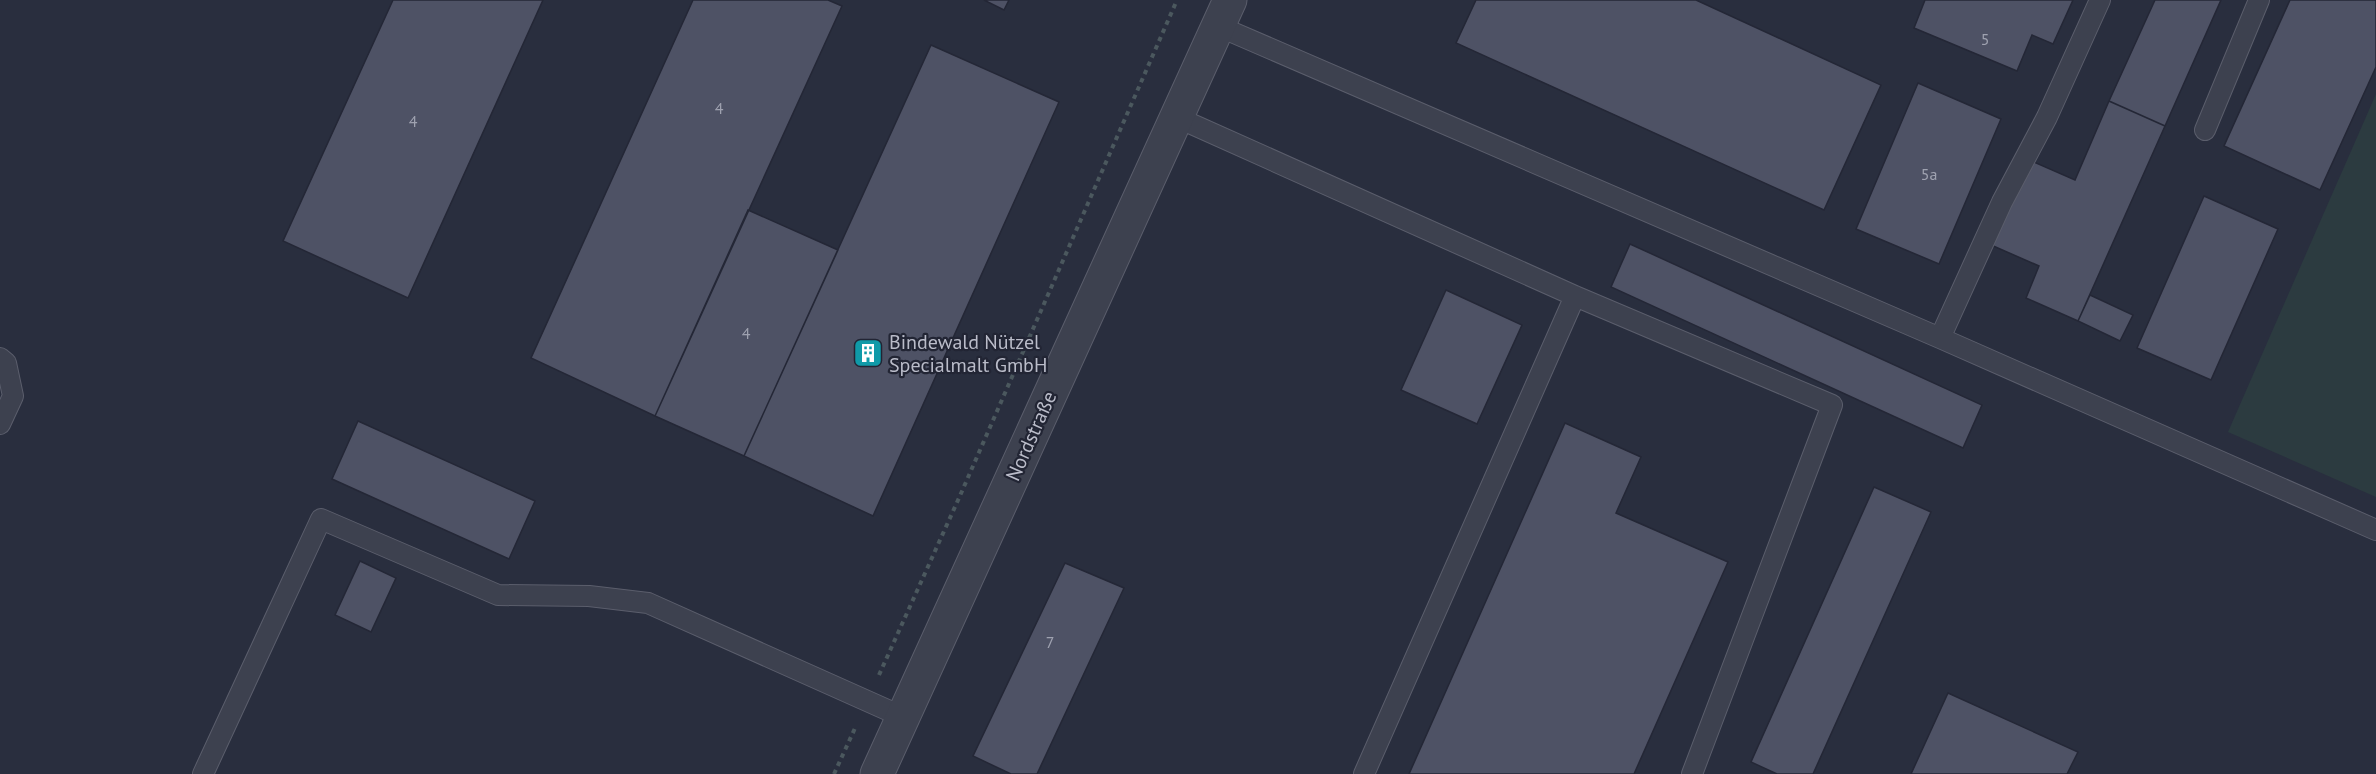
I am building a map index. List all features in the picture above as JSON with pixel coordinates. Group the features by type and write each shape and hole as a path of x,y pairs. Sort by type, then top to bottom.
{"street":[{"name":"Nordstraße","path":"877,774 1224,13"}],"lane":[{"path":"1940,338 2002,202 2047,117 2100,0"},
{"path":"2205,129 2259,0"},
{"path":"1224,13 1940,338 2376,530"},
{"path":"1176,117 1575,296 1832,405 1692,774"},
{"path":"1364,774 1575,296"},
{"path":"0,358 6,363 13,396 0,424"},
{"path":"203,774 321,519 498,595 589,596 648,603 903,717"}],"path":[{"path":"834,774 959,498 1177,0"}],"shaded area":[{"path":"2376,94 2376,497 2228,432"}],"building":[{"path":"393,0 543,0 408,298 283,241"},
{"path":"693,0 828,0 842,6 655,416 531,358"},
{"path":"984,0 1009,0 1004,10"},
{"path":"1476,0 1696,0 1881,85 1824,210 1456,43"},
{"path":"1925,0 2073,0 2053,44 2032,35 2017,71 1914,28"},
{"path":"2155,0 2221,0 2165,126 2109,101"},
{"path":"2290,0 2376,0 2376,67 2320,190 2224,146"},
{"name":"Bindewald Nützel Specialmalt GmbH","path":"931,45 1059,102 873,516 744,456"},
{"path":"1918,83 2001,119 1939,264 1856,229"},
{"path":"2109,101 2165,126 2078,321 2026,298 2039,266 1991,245 2029,160 2075,180"},
{"path":"2204,196 2278,229 2211,380 2137,348"},
{"path":"748,210 838,250 744,456 655,416"},
{"path":"1630,244 1982,405 1963,448 1611,287"},
{"path":"1446,290 1522,325 1477,424 1401,390"},
{"path":"2090,295 2133,315 2120,341 2078,321"},
{"path":"358,421 535,501 509,559 332,479"},
{"path":"1565,423 1641,457 1616,513 1728,562 1634,774 1409,774"},
{"path":"1874,487 1931,512 1813,774 1777,774 1751,762"},
{"path":"360,561 396,578 371,632 335,615"},
{"path":"1065,563 1124,588 1037,774 1011,774 973,756"},
{"path":"1948,693 2078,752 2067,774 1911,774"}],"place":[{"name":"Bindewald Nützel Specialmalt GmbH","path":"868,353"}]}
